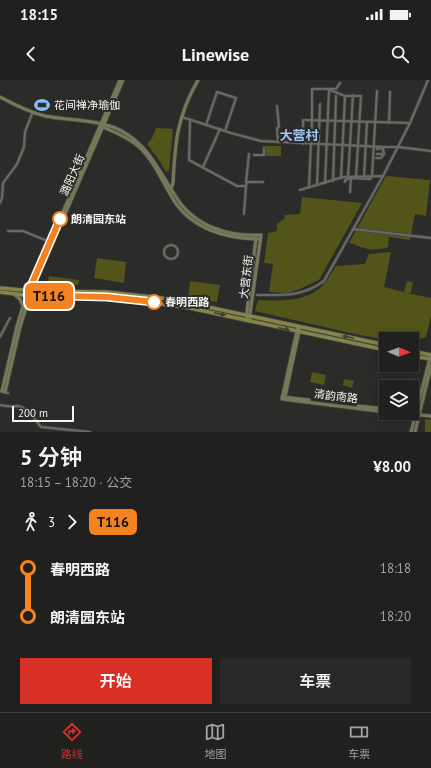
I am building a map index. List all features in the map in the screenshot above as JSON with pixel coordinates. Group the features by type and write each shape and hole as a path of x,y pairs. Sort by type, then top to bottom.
{"main road":[{"name":"潞阳大街","path":"4,392 29,293 103,125 120,80"},
{"name":"潞阳大街","path":"4,392 23,306 50,242 123,80"},
{"path":"169,190 173,184 176,135 190,94 198,80"},
{"path":"0,97 18,107 34,113 103,125 125,133 138,142 150,154 165,178 169,190"},
{"path":"103,125 119,133 138,146 155,166 169,190"},
{"path":"165,178 170,178 174,175"},
{"name":"大营东街","path":"169,190 185,208 207,225 230,233 258,237 248,320"},
{"path":"36,280 37,285 47,291"},
{"path":"0,288 40,296 83,296 139,300 190,308 379,349"},
{"path":"40,296 40,293 46,293 47,291"},
{"path":"0,292 14,294 47,291 78,291 170,299 379,344"},
{"path":"14,294 20,299 23,306"},
{"name":"清韵南路","path":"299,327 284,397 379,409"},
{"path":"419,353 431,357"},
{"path":"419,356 431,357"},
{"path":"419,406 431,357"},
{"path":"419,407 431,366"},
{"path":"419,414 431,416"},
{"path":"411,432 415,420"},
{"path":"415,432 416,420"}],"street":[{"path":"257,295 299,293 313,289 324,281 383,176 422,98 428,80"},
{"path":"309,187 312,89 336,89 340,83"},
{"path":"329,90 345,96 360,96 356,177"},
{"path":"325,183 329,90"},
{"path":"372,176 376,91"},
{"path":"206,125 217,92 236,98 225,131"},
{"path":"389,123 390,92"},
{"path":"333,181 336,96"},
{"path":"341,178 345,96"},
{"path":"350,192 350,146 353,96"},
{"path":"317,185 320,104"},
{"path":"276,106 279,127 278,142"},
{"path":"0,203 2,198 3,183 17,164 24,147 25,132 32,114"},
{"path":"181,117 220,130 261,141 383,148"},
{"path":"190,120 189,160 237,186 246,185 247,182 262,182"},
{"path":"303,144 304,120 410,123"},
{"path":"364,176 367,122"},
{"path":"203,167 220,130"},
{"path":"377,149 398,146 431,151"},
{"path":"254,155 264,155 264,148"},
{"path":"383,148 384,154"},
{"path":"244,214 249,154"},
{"path":"377,154 384,154"},
{"path":"376,158 381,158 384,154"},
{"path":"300,190 341,178 370,179 372,176"},
{"path":"345,182 350,178 356,177 383,176"},
{"path":"354,229 431,238"},
{"path":"8,231 23,231 50,242"},
{"path":"168,245 173,245 177,248 178,255 173,259 168,259 164,253 164,248 168,245"},
{"path":"0,337 10,318"},
{"path":"0,405 22,407 26,409 41,427 90,432"}],"shaded area":[{"path":"156,128 173,129 169,171 166,172 147,144 152,138"},
{"path":"265,146 281,146 281,156 265,156"},
{"path":"386,176 430,180 426,216 415,214 410,240 389,237 388,247 376,249 367,249 349,243"},
{"path":"302,197 362,203 319,280 287,293 269,292 273,264 264,263 268,233 277,231 277,224 285,218 284,215 300,214"},
{"path":"391,252 384,287 404,292 407,281 413,282 411,293 407,293 431,298 431,316 426,337 419,339 419,332 379,332 379,339 255,311 258,300 293,299 318,290 336,266 365,264 369,254"},
{"path":"97,258 126,262 124,283 94,278"},
{"path":"49,276 79,280 78,285 48,281"},
{"path":"190,281 220,285 217,302 188,298"},
{"path":"312,372 326,375 324,385 310,382"},
{"path":"344,379 354,381 352,388 343,385"},
{"path":"425,419 431,420 431,432 425,432"}],"bus line":[{"name":"T116","path":"60,219 27,295 107,297 154,302"}],"place":[{"name":"花间禅净瑜伽","path":"42,105"},
{"name":"朗清园东站","path":"60,219"},
{"name":"春明西路","path":"154,302"}],"district":[{"name":"大营村","path":"299,135"}]}
